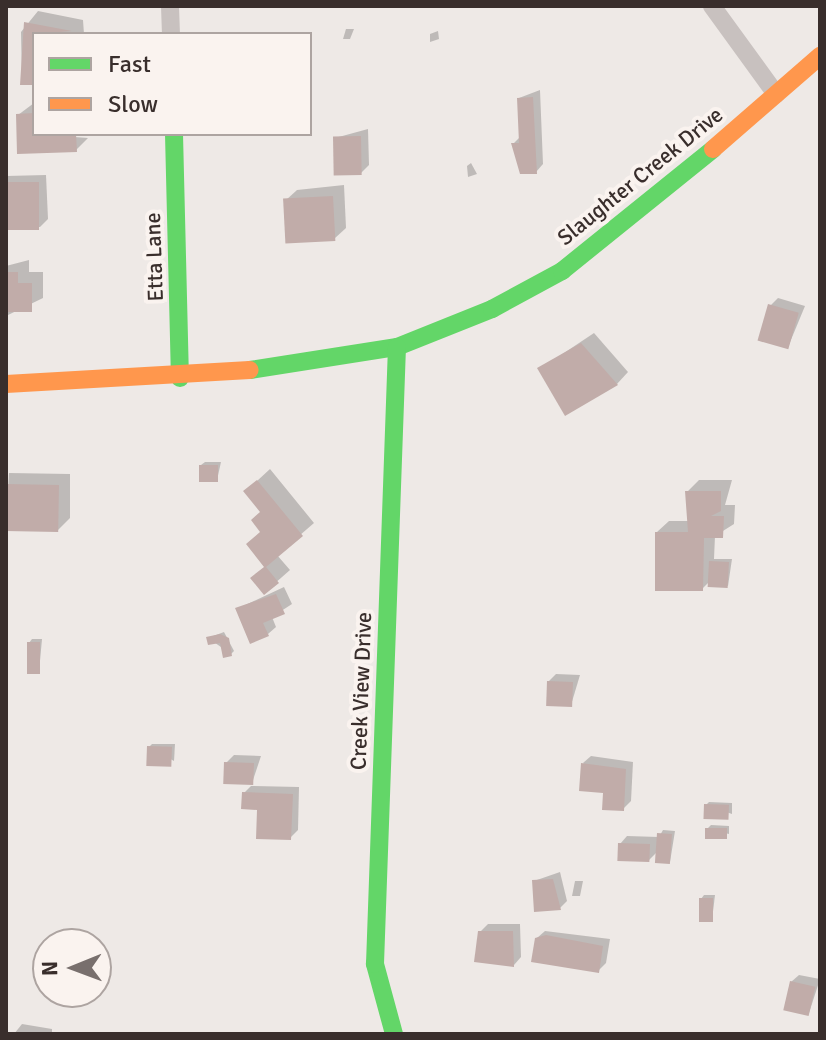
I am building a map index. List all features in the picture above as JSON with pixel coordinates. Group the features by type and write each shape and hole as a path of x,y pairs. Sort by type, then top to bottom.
{"street":[{"path":"170,6 171,32"},
{"path":"712,6 776,94"},
{"name":"Slaughter Creek Drive","path":"6,384 180,378 278,370 397,347 562,271 820,56"},
{"name":"Etta Lane","path":"174,136 180,378"},
{"name":"Creek View Drive","path":"394,1034 375,964 397,347"}],"building":[{"path":"24,22 72,31 32,32 32,85 20,85"},
{"path":"533,97 537,174 520,174 511,143 519,143 517,98"},
{"path":"32,113 32,136 76,136 77,152 17,154 16,114"},
{"path":"333,136 361,136 362,175 334,175"},
{"path":"6,182 39,182 39,230 6,230"},
{"path":"333,196 335,241 285,244 283,199"},
{"path":"6,272 18,272 18,283 32,283 32,312 6,312"},
{"path":"768,304 799,313 788,349 758,341"},
{"path":"581,343 618,385 565,416 537,368"},
{"path":"199,465 218,465 218,482 199,482"},
{"path":"257,480 303,536 266,567 279,583 264,595 250,578 264,567 246,544 260,532 251,520 260,512 243,491"},
{"path":"6,484 59,485 58,532 6,531"},
{"path":"685,491 721,491 721,511 711,516 724,516 723,538 704,538 703,591 655,591 655,532 688,532"},
{"path":"709,561 729,562 728,588 708,587"},
{"path":"276,594 285,614 263,623 269,636 250,644 235,608"},
{"path":"220,634 229,638 232,656 223,658 220,643 208,645 206,637"},
{"path":"27,642 40,642 40,674 27,674"},
{"path":"547,681 573,682 572,707 546,706"},
{"path":"147,746 172,747 171,767 146,766"},
{"path":"224,762 254,763 253,785 223,784"},
{"path":"581,763 626,769 624,811 602,810 603,793 579,791"},
{"path":"242,792 293,794 291,840 256,839 257,810 241,809"},
{"path":"704,804 729,805 728,820 703,819"},
{"path":"705,828 727,828 727,839 705,839"},
{"path":"657,833 672,834 670,864 655,863"},
{"path":"618,843 650,844 649,862 617,861"},
{"path":"553,879 561,910 534,912 532,880"},
{"path":"699,898 713,898 713,922 699,922"},
{"path":"478,931 513,931 514,967 474,962"},
{"path":"546,935 603,946 599,973 531,962 535,938"},
{"path":"790,981 815,987 809,1016 783,1010"}],"traffic: fast":[{"path":"174,136 180,378"},
{"path":"250,370 397,347 492,309 562,271 713,149"},
{"path":"394,1034 375,964 397,347"}],"traffic: slow":[{"path":"713,149 820,56"},
{"path":"6,384 250,370"}]}
